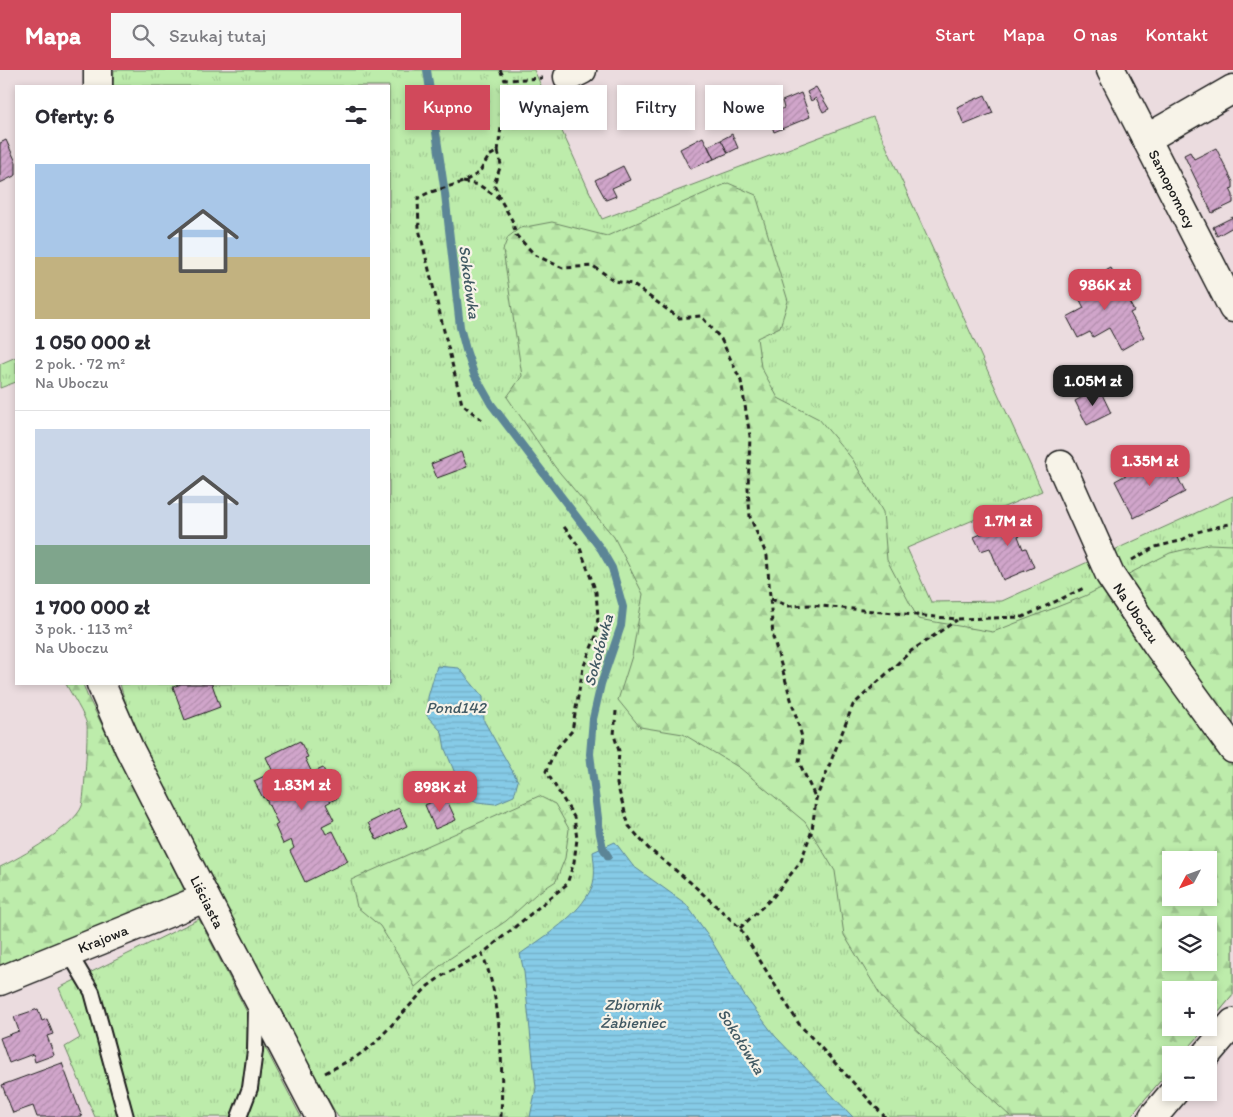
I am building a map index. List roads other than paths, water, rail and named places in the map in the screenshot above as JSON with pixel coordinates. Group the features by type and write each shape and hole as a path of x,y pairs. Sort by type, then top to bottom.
{"street":[{"path":"98,70 98,85"},
{"name":"Samopomocy","path":"1111,70 1233,308"},
{"path":"1146,139 1233,89"},
{"name":"Na Uboczu","path":"1060,465 1110,575 1158,646 1233,749"},
{"name":"Liściasta","path":"101,685 129,748 320,1117"},
{"name":"Krajowa","path":"0,980 205,898"},
{"path":"1214,1046 1233,1023"},
{"path":"1153,1117 1166,1101"}],"lane":[{"path":"69,953 92,992 126,1117"},
{"path":"239,1117 250,1088 255,1051 256,996"}],"water":[{"name":"Pond142","path":"437,666 459,668 483,697 484,721 518,781 514,796 495,804 477,802 464,795 445,749 442,732 427,716 428,697"},
{"name":"Zbiornik Żabieniec","path":"615,842 633,866 686,904 708,935 744,995 775,1036 853,1117 530,1117 536,1088 524,972 520,954 550,933 579,907 592,887 594,878 593,852"}],"waterway":[{"name":"Sokołówka","path":"427,70 445,194 460,327 474,374 491,404 601,549 612,568 623,607 621,626 601,684 593,719 590,754 600,834 603,848 608,856"}]}
